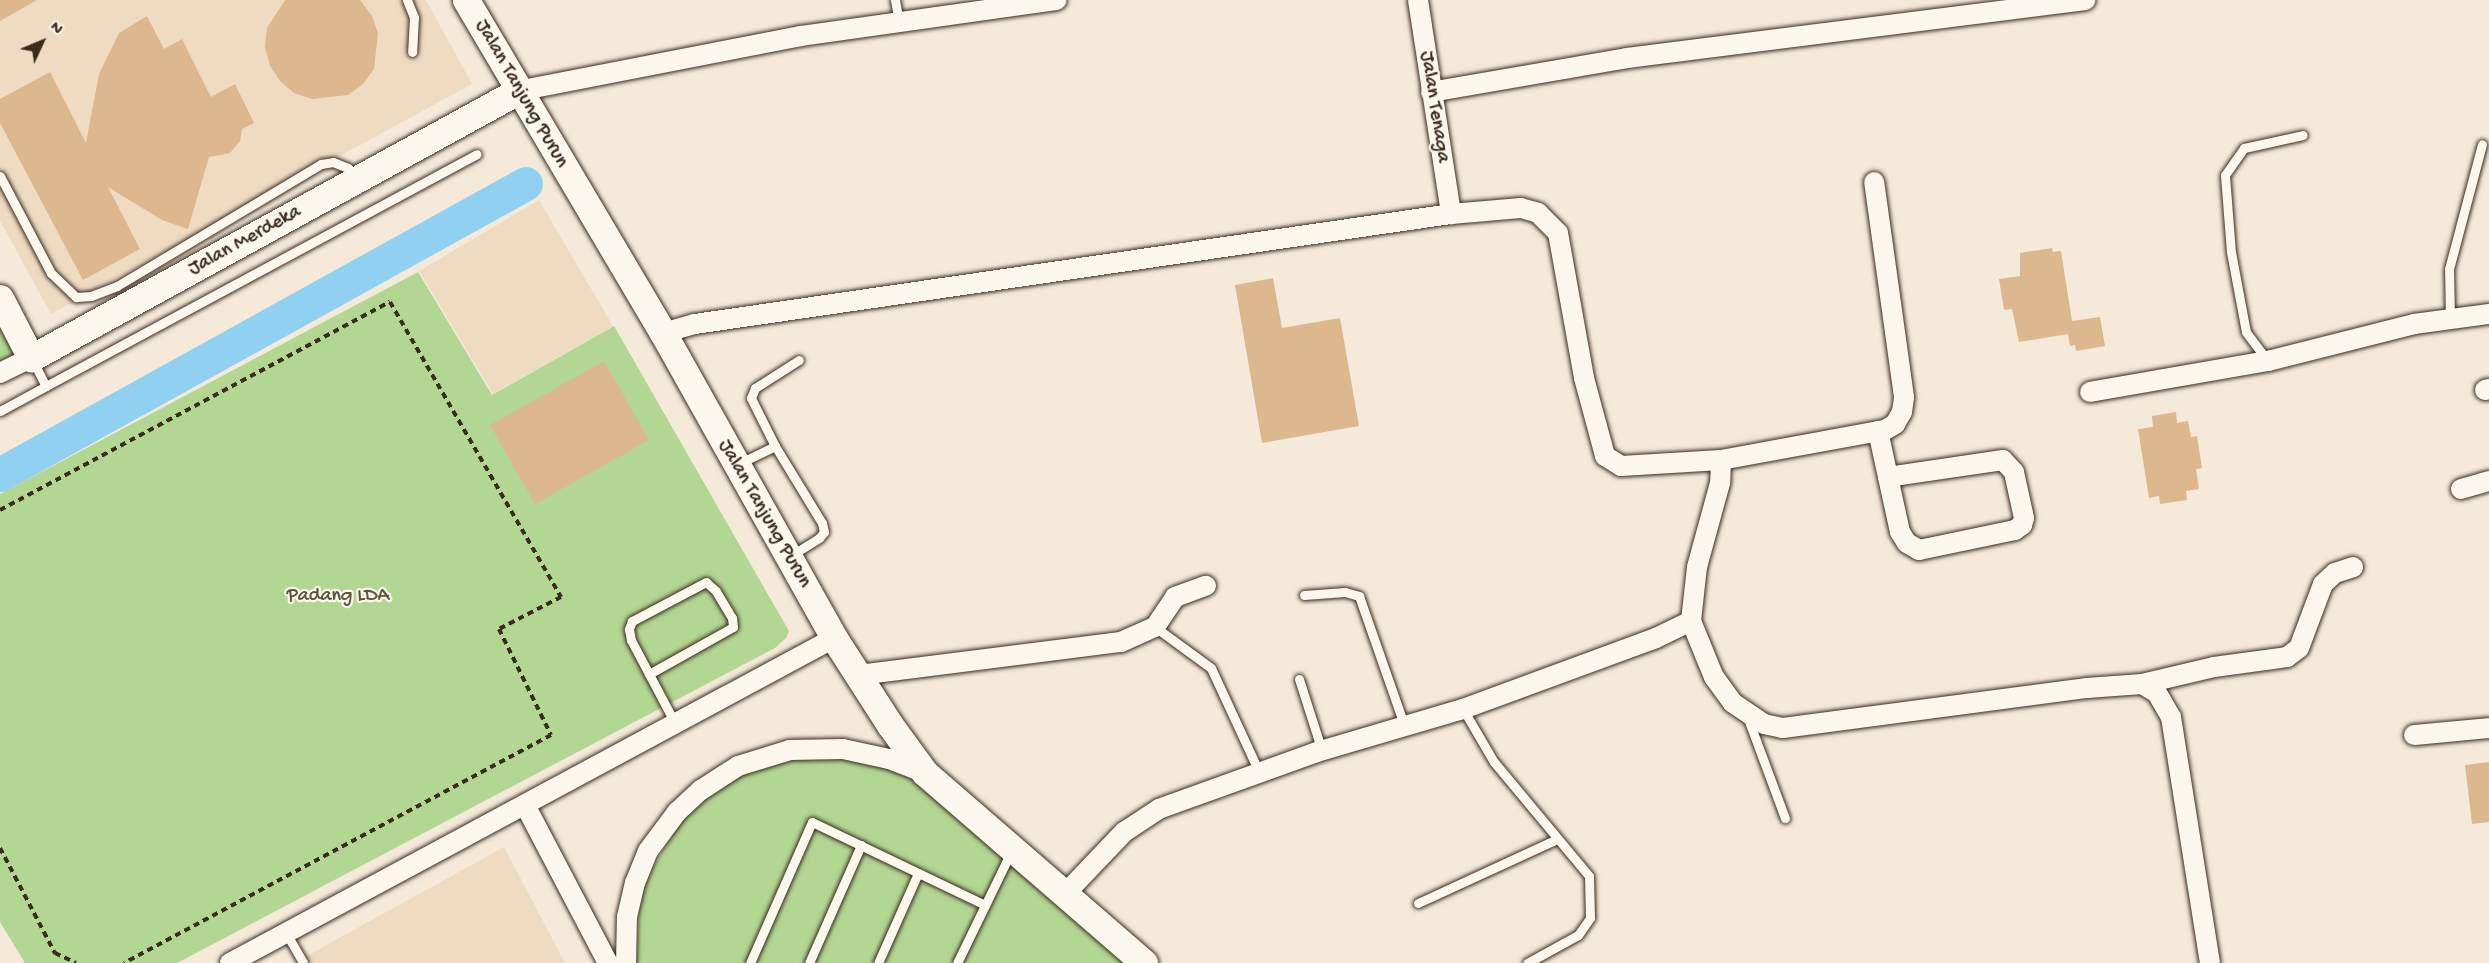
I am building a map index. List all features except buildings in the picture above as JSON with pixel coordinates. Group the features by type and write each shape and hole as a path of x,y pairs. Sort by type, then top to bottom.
{"street":[{"name":"Jalan Tanjung Purun","path":"466,0 663,333 834,638 925,773 1144,963"},
{"path":"518,91 688,56 1056,0"},
{"name":"Jalan Tenaga","path":"1418,0 1451,214"},
{"path":"1431,92 1627,58 2085,0"},
{"name":"Jalan Merdeka","path":"31,358 156,277 281,205 357,179 518,91"},
{"path":"663,333 707,323 1451,214 1521,208 1538,213 1558,233 1581,366 1598,444 1605,456 1621,466 1721,460 1878,431 1895,424 1904,397 1874,182"},
{"path":"0,298 31,358 0,373"},
{"path":"2090,392 2268,361 2414,324 2489,315"},
{"path":"1878,431 1888,477 1900,532 1907,543 1919,550 2014,530 2024,518 2014,472 2003,460 1888,477"},
{"path":"1721,460 1720,483 1697,567 1691,621 1714,677 1747,716 1764,724 1803,727 1875,713 2142,684 2214,667 2286,657 2299,648 2323,584 2335,573 2353,567"},
{"path":"2461,489 2489,481"},
{"path":"859,675 1121,642 1155,627 1169,601 1206,586"},
{"path":"1064,895 1141,818 1259,772 1463,709 1656,638 1691,621"},
{"path":"230,963 834,638"},
{"path":"2142,684 2157,693 2171,717 2210,963"},
{"path":"2415,735 2489,728"},
{"path":"626,963 627,917 634,883 648,851 677,812 719,778 738,766 790,750 843,749 889,759 925,773"},
{"path":"525,805 608,963"}],"lane":[{"path":"407,0 414,17 412,52"},
{"path":"895,0 899,23"},
{"path":"2268,361 2246,332 2231,252 2224,175 2244,148 2303,135"},
{"path":"2450,319 2449,269 2482,144"},
{"path":"0,411 476,154"},
{"path":"0,176 51,273 76,297 91,297 156,277"},
{"path":"31,358 46,386"},
{"path":"789,557 824,532 775,446 751,398 755,388 799,360"},
{"path":"735,465 775,446"},
{"path":"649,674 733,627 732,618 722,600 706,582 632,621 631,640 649,674 676,725"},
{"path":"1304,595 1345,592 1359,596 1405,726"},
{"path":"1155,627 1211,668 1259,772"},
{"path":"1299,679 1322,751"},
{"path":"1463,709 1494,762 1555,840 1589,876 1590,918 1578,935 1527,963"},
{"path":"1747,716 1785,818"},
{"path":"750,963 812,822 985,905"},
{"path":"1418,903 1555,840"},
{"path":"809,963 861,845"},
{"path":"957,963 1013,847"},
{"path":"878,963 918,873"},
{"path":"286,933 303,963"}],"path":[{"path":"0,510 390,302 561,597 499,629 551,735 124,963"},
{"path":"0,848 56,953 76,963"}],"shaded area":[{"path":"0,0 426,0 472,84 51,314 0,221"},
{"path":"539,200 613,326 493,394 419,271"},
{"path":"504,847 565,963 294,963"}],"green space":[{"name":"Padang LDA","path":"418,272 492,395 614,326 789,631 786,638 775,648 177,963 25,963 0,922 0,494"},
{"path":"0,310 21,351 0,361"},
{"path":"841,756 886,765 922,781 1131,963 637,963 639,910 646,880 681,820 707,796 742,774 792,759"}],"waterway":[{"path":"0,475 526,184"}]}
